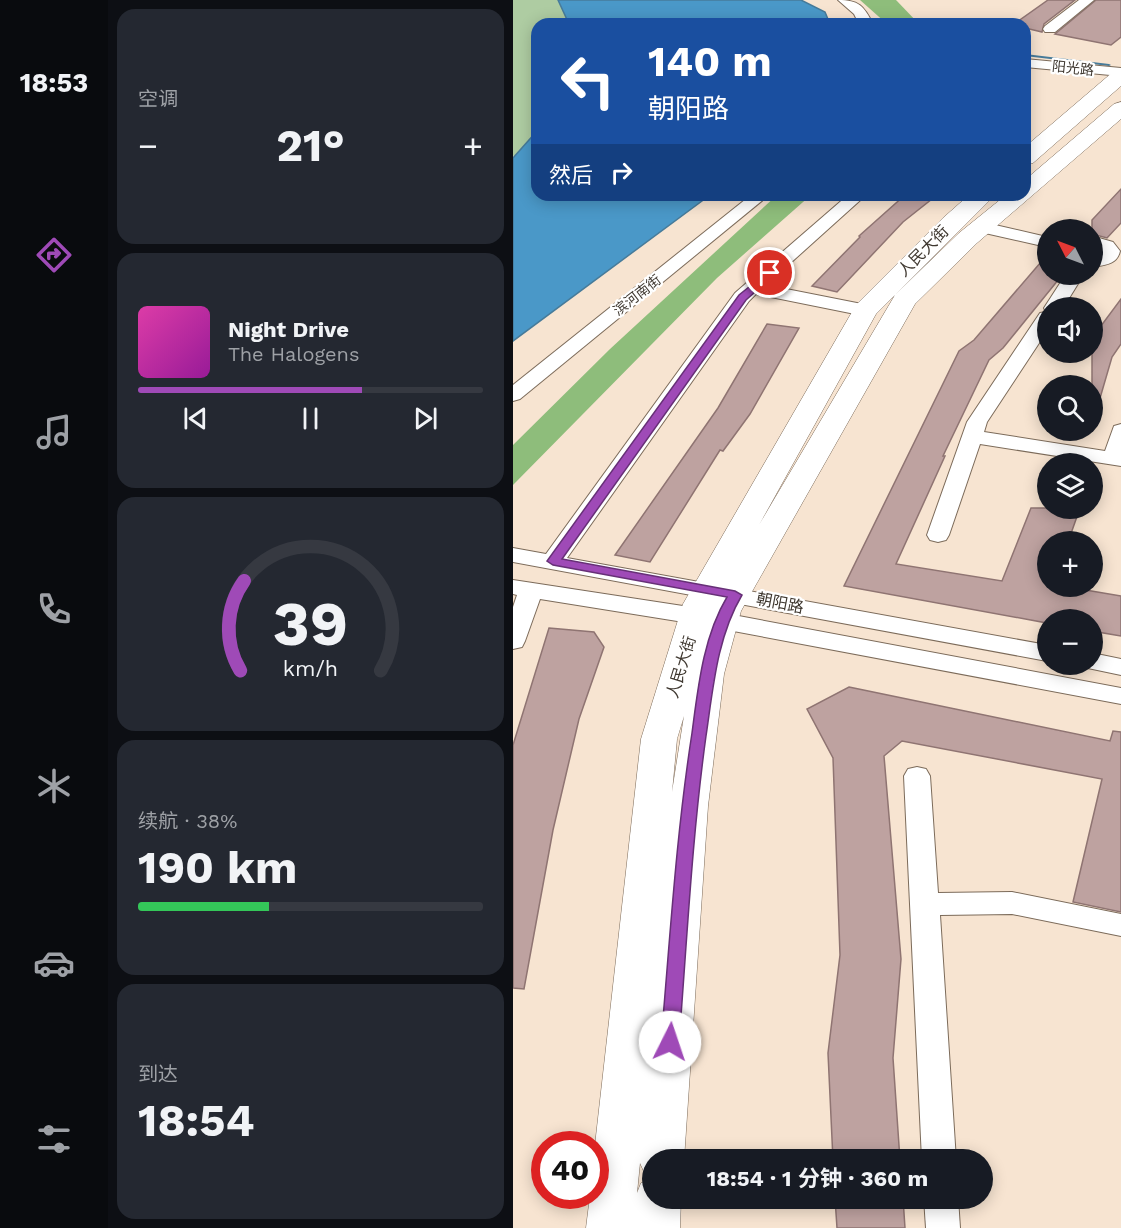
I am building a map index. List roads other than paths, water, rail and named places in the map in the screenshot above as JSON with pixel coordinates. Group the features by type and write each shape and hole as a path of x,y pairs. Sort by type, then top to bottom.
{"street":[{"path":"845,0 860,12 863,18"},
{"path":"1050,30 1087,0"},
{"name":"阳光路","path":"1031,64 1121,74"},
{"path":"1031,153 1121,74"},
{"path":"1031,186 1121,108"},
{"name":"滨河南街","path":"513,395 754,201"},
{"path":"553,561 742,297 851,201"},
{"name":"人民大街","path":"610,1228 659,739 715,605 865,310 951,223 1006,201"},
{"path":"982,211 1037,237"},
{"name":"人民大街","path":"662,1149 689,806 715,605 904,300 982,211"},
{"path":"1103,260 1110,247"},
{"path":"753,288 865,310"},
{"path":"938,535 977,422 1037,331"},
{"path":"972,436 1117,460 1121,430"},
{"name":"朝阳路","path":"513,555 553,561 715,605 1037,652"},
{"path":"513,641 522,588 715,605 1121,696"},
{"path":"1103,663 1121,667"},
{"path":"917,776 938,1149"},
{"path":"925,904 1012,903 1121,925"},
{"path":"656,1228 657,1209"},
{"path":"942,1209 943,1228"}],"water":[{"path":"558,0 801,0 825,12 828,18 566,18"},
{"path":"531,138 531,201 702,201 513,341 513,158"}],"waterway":[{"path":"1031,56 1109,65"}]}
